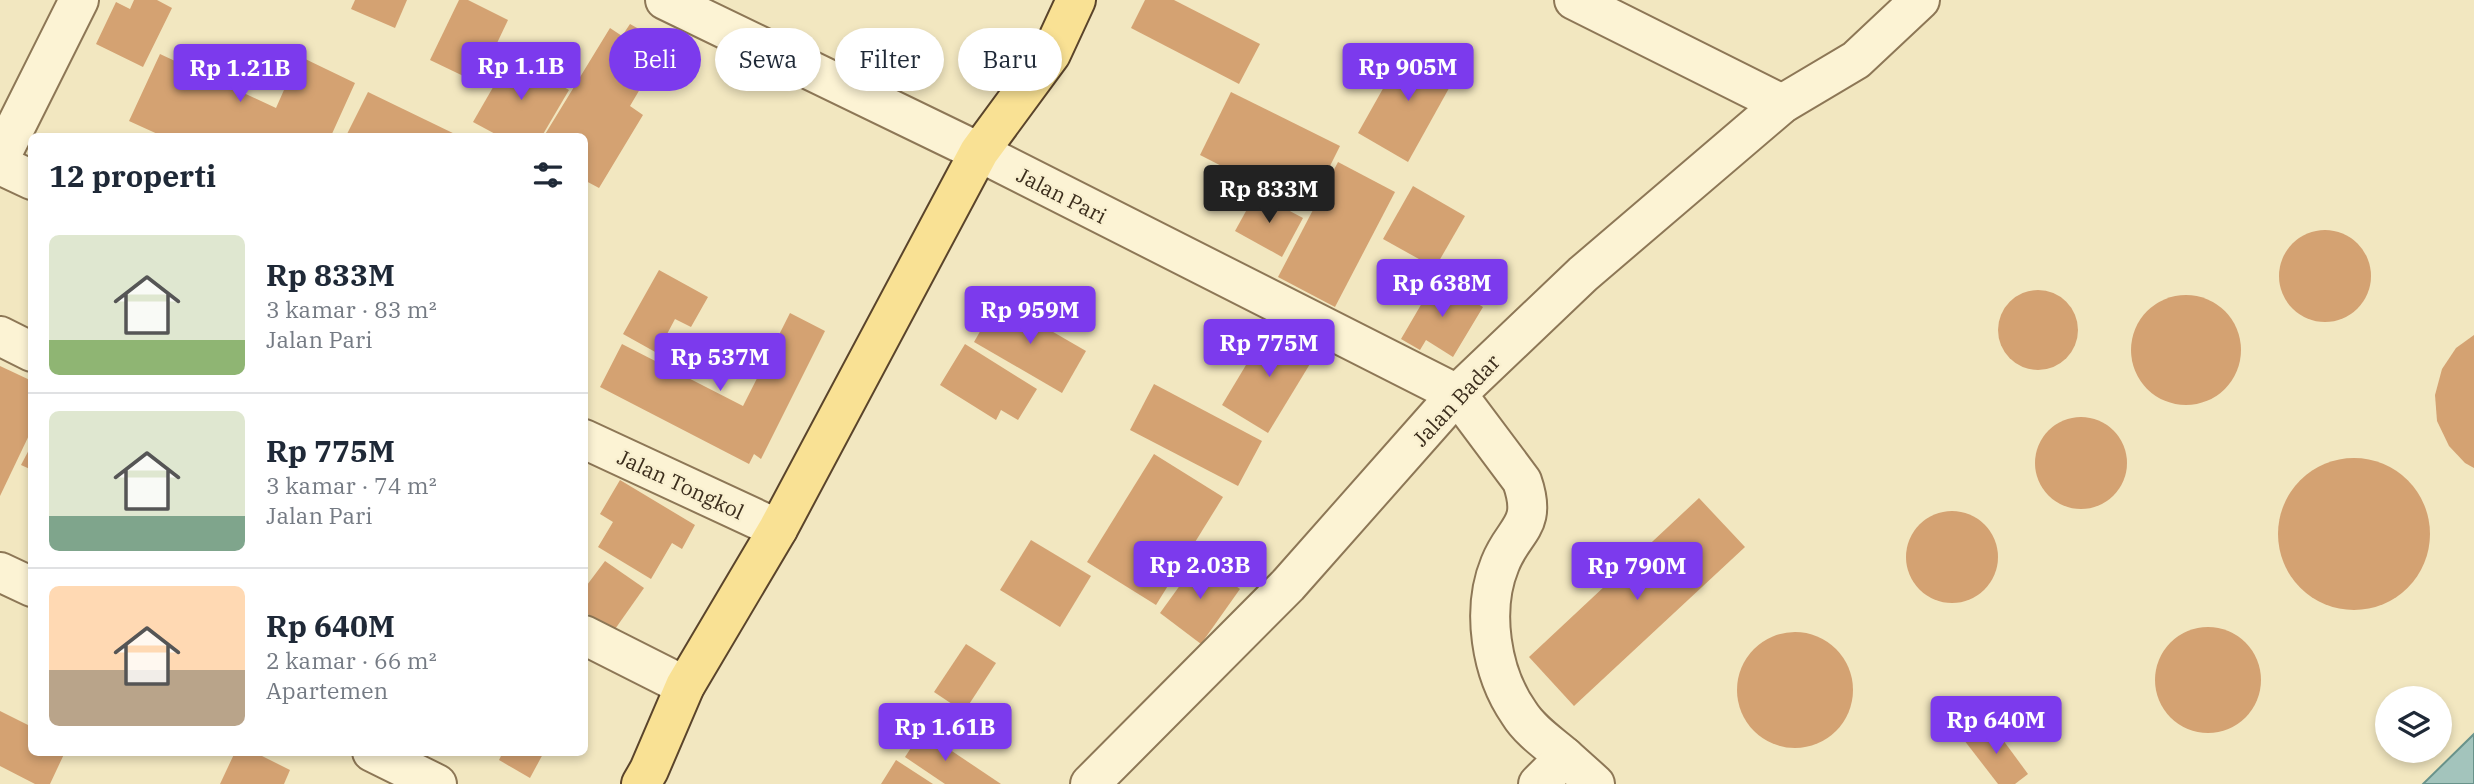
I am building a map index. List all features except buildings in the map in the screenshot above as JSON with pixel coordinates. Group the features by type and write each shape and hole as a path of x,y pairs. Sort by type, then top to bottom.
{"main road":[{"path":"641,784 685,686 778,529 979,152 1051,54 1076,0"}],"street":[{"path":"0,158 79,0"},
{"name":"Jalan Pari","path":"665,0 979,152 1457,394"},
{"path":"1574,0 1782,104"},
{"name":"Jalan Badar","path":"1090,784 1288,585 1457,394 1583,274 1782,104 1856,60 1920,0"},
{"path":"0,165 28,178"},
{"path":"0,336 28,350"},
{"path":"1457,394 1522,481 1527,495 1527,517 1500,562 1492,591 1490,633 1501,680 1526,723 1595,784"},
{"name":"Jalan Tongkol","path":"588,441 778,529"},
{"path":"0,572 28,585"},
{"path":"588,637 685,686"},
{"path":"380,756 437,784"},
{"path":"1538,784 1566,758"}],"water":[{"path":"2474,734 2474,784 2423,784 2444,763 2452,763 2452,756"}]}
